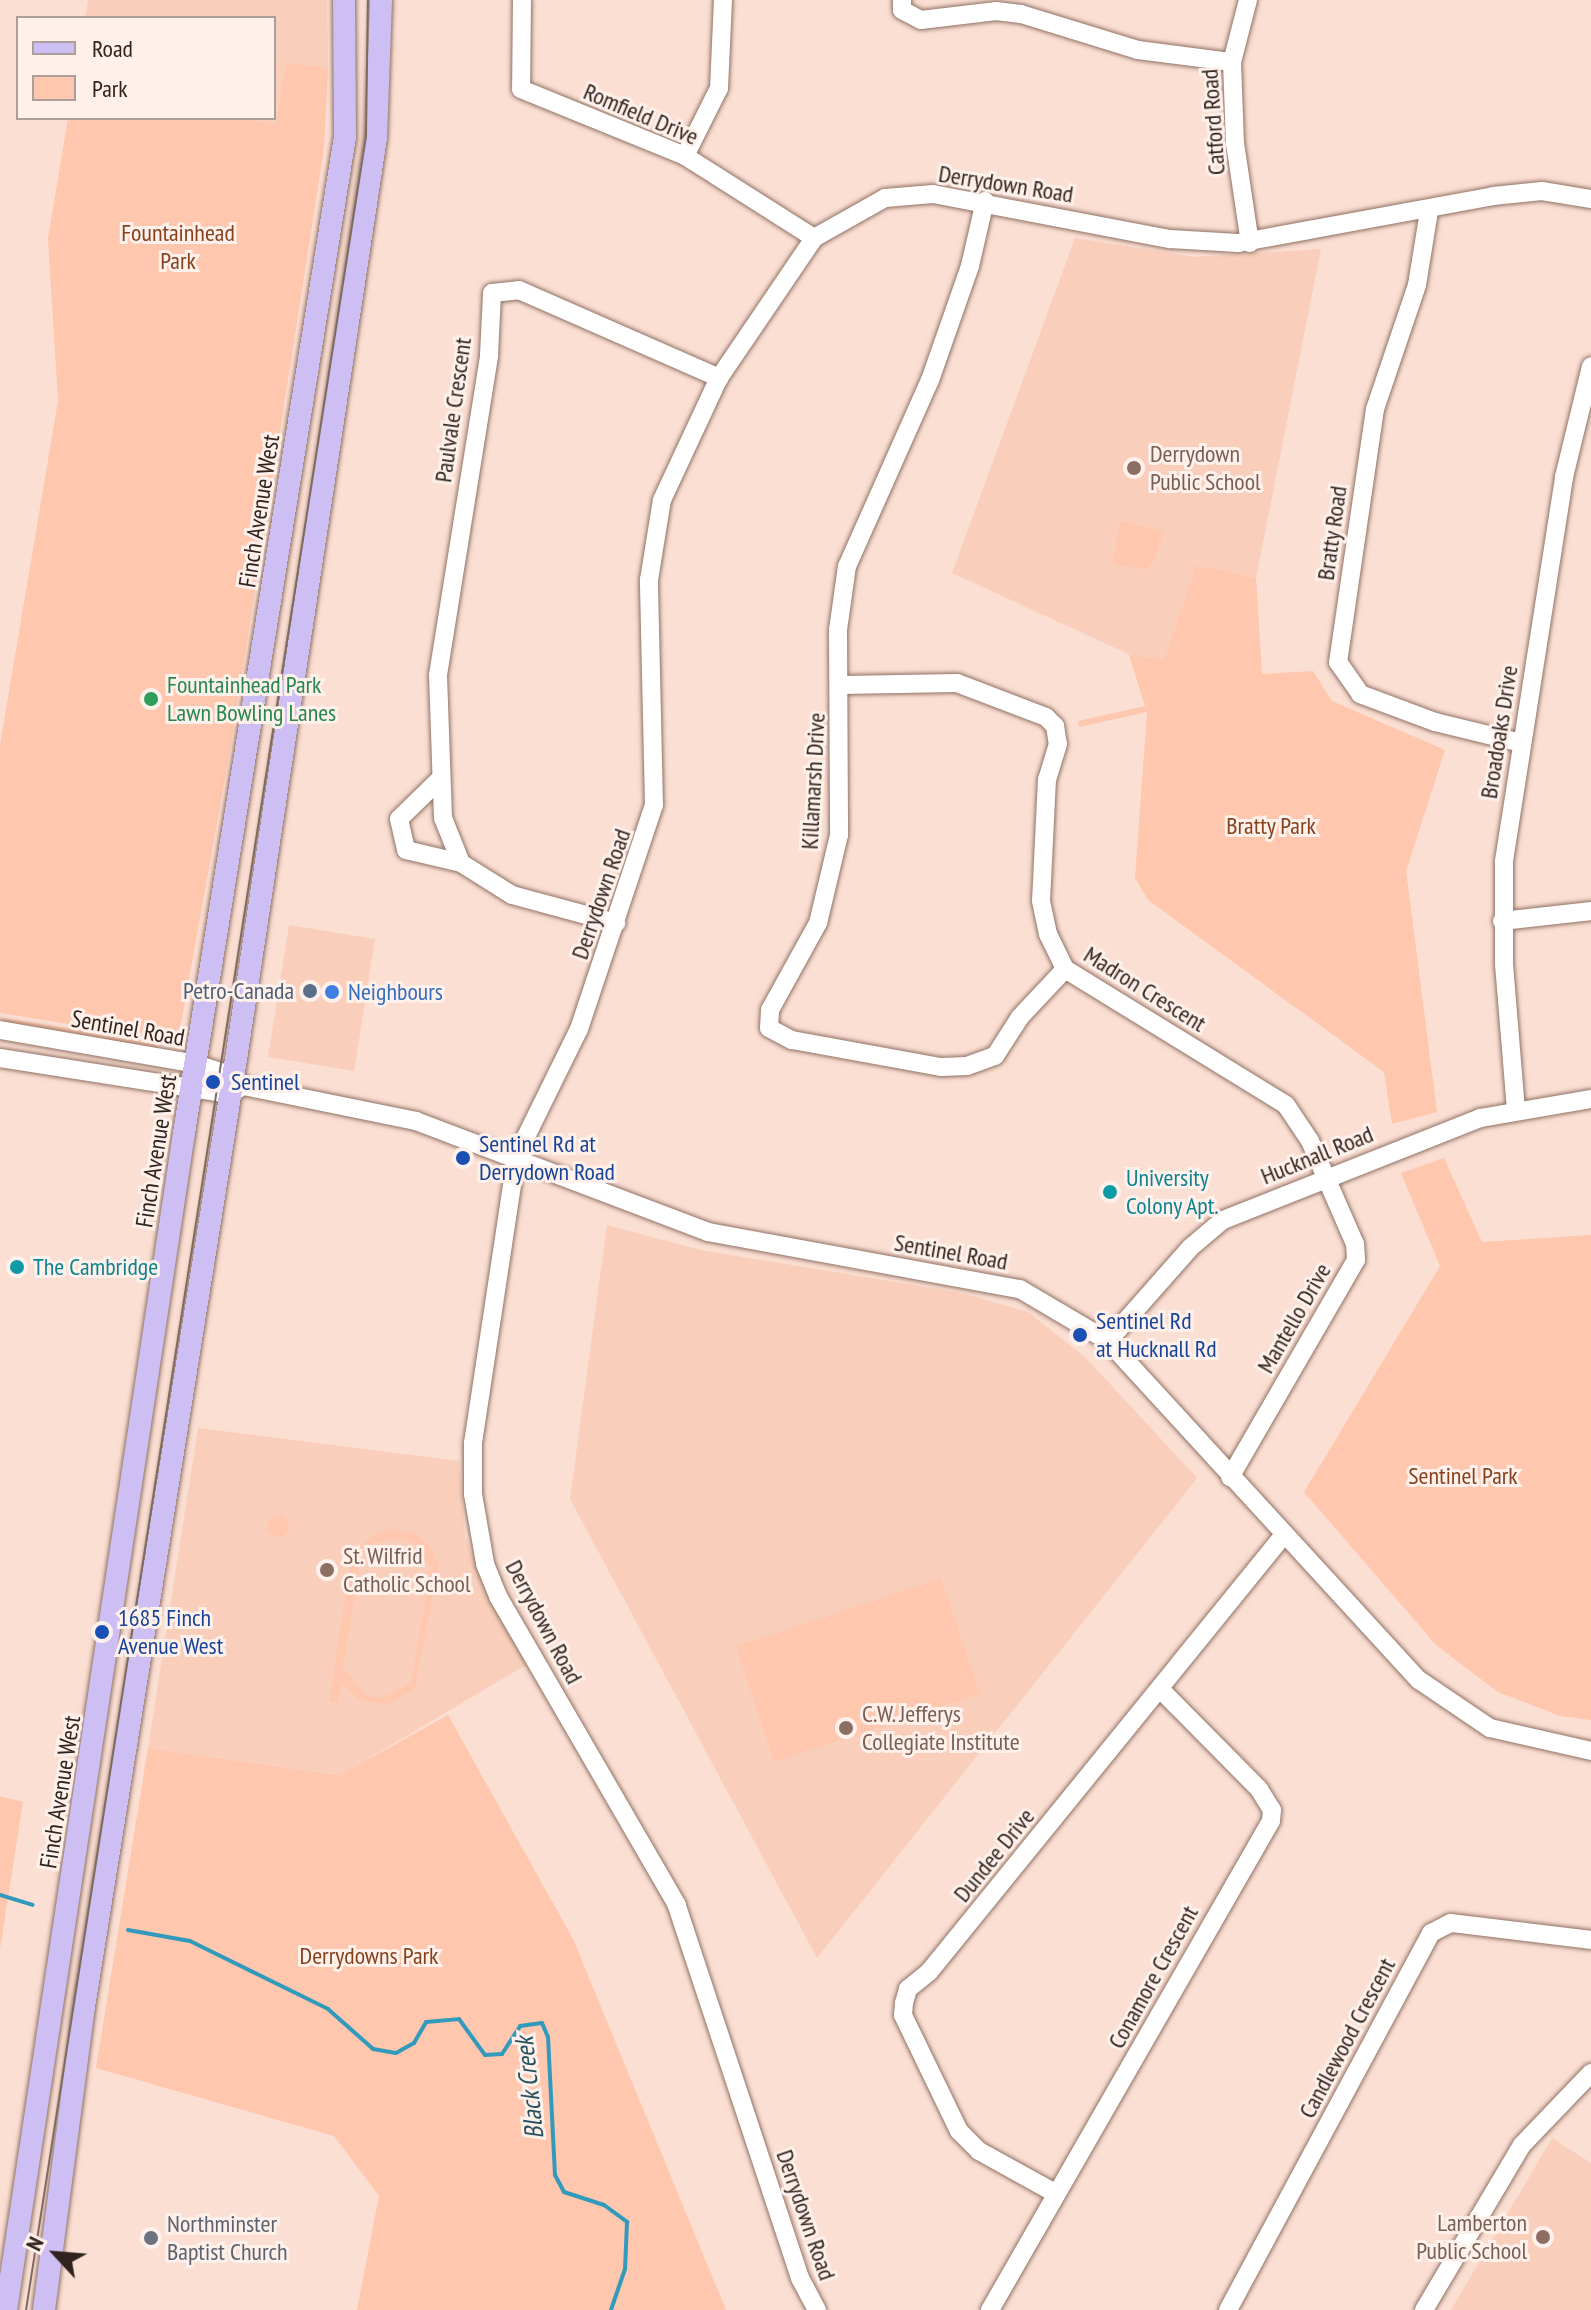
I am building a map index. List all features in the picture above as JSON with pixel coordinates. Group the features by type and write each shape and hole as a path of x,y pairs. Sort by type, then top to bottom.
{"main road":[{"name":"Finch Avenue West","path":"6,2310 192,1088 345,137 344,0"},
{"path":"44,2310 83,2013 236,1085 376,138 381,0"}],"street":[{"name":"Romfield Drive","path":"522,0 521,89 685,156 814,238"},
{"path":"685,156 719,88 723,0"},
{"path":"902,0 902,10 921,20 996,11 1021,14 1138,50 1232,62"},
{"name":"Catford Road","path":"1248,0 1232,62 1235,143 1250,243"},
{"name":"Derrydown Road","path":"817,2310 800,2278 677,1905 518,1633 485,1563 473,1494 473,1443 516,1157 579,1029 654,805 649,580 662,500 719,378 814,238 885,198 933,194 985,201 1170,239 1250,243 1429,211 1457,202 1542,191 1591,199"},
{"name":"Killamarsh Drive","path":"985,201 970,266 930,380 847,566 839,600 839,835 818,923 770,1010 772,1033 941,1067 988,1062 1020,1017 1065,969"},
{"name":"Bratty Road","path":"1429,211 1417,285 1375,409 1338,662 1360,694 1435,722 1521,743"},
{"name":"Paulvale Crescent","path":"461,863 443,818 440,661 489,355 492,293 519,290 719,378"},
{"name":"Broadoaks Drive","path":"1516,1110 1502,921 1504,861 1521,743 1587,401 1591,366"},
{"name":"Madron Crescent","path":"841,685 957,683 1046,717 1055,726 1058,744 1047,779 1041,901 1048,934 1065,969 1286,1105 1327,1177"},
{"path":"440,779 399,819 399,838 406,850 461,863 512,895 616,923"},
{"path":"1502,921 1591,911"},
{"name":"Sentinel Road","path":"0,1030 196,1064 236,1085"},
{"name":"Sentinel Road","path":"0,1058 192,1088 236,1085 416,1121 708,1232 1020,1289 1108,1341 1391,1652 1452,1706 1507,1734 1591,1751"},
{"name":"Hucknall Road","path":"1108,1341 1212,1227 1327,1177 1465,1123 1516,1110 1591,1099"},
{"name":"Mantello Drive","path":"1230,1477 1356,1260 1355,1244 1327,1177"},
{"name":"Dundee Drive","path":"1055,2193 979,2151 959,2131 903,2015 908,1989 929,1972 1283,1536"},
{"name":"Conamore Crescent","path":"990,2310 1271,1821 1272,1810 1259,1789 1160,1689"},
{"name":"Candlewood Crescent","path":"1228,2310 1431,1933 1451,1923 1591,1940"},
{"path":"1424,2310 1522,2145 1591,2073"}],"shaded area":[{"path":"88,0 327,0 328,68 287,62 276,124 252,120 276,120 276,16 85,16"},
{"name":"Derrydown Public School","path":"1075,238 1195,257 1321,249 1256,578 1196,565 1161,669 952,573"},
{"path":"289,925 375,939 354,1071 268,1057"},
{"name":"C.W. Jefferys Collegiate Institute","path":"607,1225 701,1250 962,1293 1028,1312 1086,1358 1197,1478 817,1958 570,1499"},
{"name":"St. Wilfrid Catholic School","path":"198,1428 459,1461 465,1537 493,1603 529,1663 341,1775 148,1748"},
{"name":"Lamberton Public School","path":"1552,2138 1591,2163 1591,2310 1451,2310"}],"green space":[{"name":"Fountainhead Park","path":"286,62 328,68 324,149 230,750 181,1024 177,1032 161,1039 0,1013 0,745 58,401 48,238 68,120 252,120 276,124"},
{"path":"1120,521 1164,531 1155,560 1145,570 1113,563"},
{"name":"Bratty Park","path":"1196,565 1256,578 1262,674 1313,671 1332,701 1445,750 1406,871 1437,1112 1392,1124 1384,1072 1148,900 1135,878 1147,712 1079,727 1078,721 1145,706 1129,655 1164,660"},
{"path":"3,1018 157,1042 157,1049 5,1025"},
{"name":"Sentinel Park","path":"1444,1158 1482,1242 1591,1235 1591,1720 1560,1716 1498,1692 1436,1645 1304,1492 1440,1266 1401,1173"},
{"path":"274,1515 282,1515 289,1526 282,1537 274,1537 267,1530 267,1522"},
{"path":"390,1530 418,1534 432,1549 438,1566 415,1688 390,1704 375,1703 360,1700 342,1683 338,1702 329,1702 351,1558 371,1536","holes":["396,1539 414,1543 431,1567 411,1683 382,1698 365,1695 343,1668 361,1557 371,1544"]},
{"path":"941,1578 980,1694 774,1762 736,1646"},
{"name":"Derrydowns Park","path":"448,1715 573,1939 726,2310 357,2310 379,2196 334,2136 96,2068 148,1748 340,1775"},
{"path":"0,1796 23,1802 0,1949"}],"waterway":[{"name":"Black Creek","path":"0,1895 32,1905"},
{"name":"Black Creek","path":"128,1930 190,1941 328,2009 373,2049 396,2053 414,2043 426,2022 459,2019 485,2055 502,2054 520,2026 542,2023 548,2037 555,2175 564,2192 604,2205 627,2222 625,2269 611,2310"}],"tram line":[{"path":"26,2310 366,136 368,0"}],"place":[{"name":"Derrydown Public School","path":"1134,468"},
{"name":"Fountainhead Park Lawn Bowling Lanes","path":"151,699"},
{"name":"Petro-Canada","path":"310,991"},
{"name":"Neighbours","path":"332,992"},
{"name":"Sentinel","path":"213,1082"},
{"name":"Sentinel Rd at Derrydown Road","path":"463,1158"},
{"name":"University Colony Apt.","path":"1110,1192"},
{"name":"The Cambridge","path":"17,1267"},
{"name":"Sentinel Rd at Hucknall Rd","path":"1080,1335"},
{"name":"St. Wilfrid Catholic School","path":"327,1570"},
{"name":"1685 Finch Avenue West","path":"102,1632"},
{"name":"C.W. Jefferys Collegiate Institute","path":"846,1728"},
{"name":"Lamberton Public School","path":"1543,2237"},
{"name":"Northminster Baptist Church","path":"151,2238"}]}
